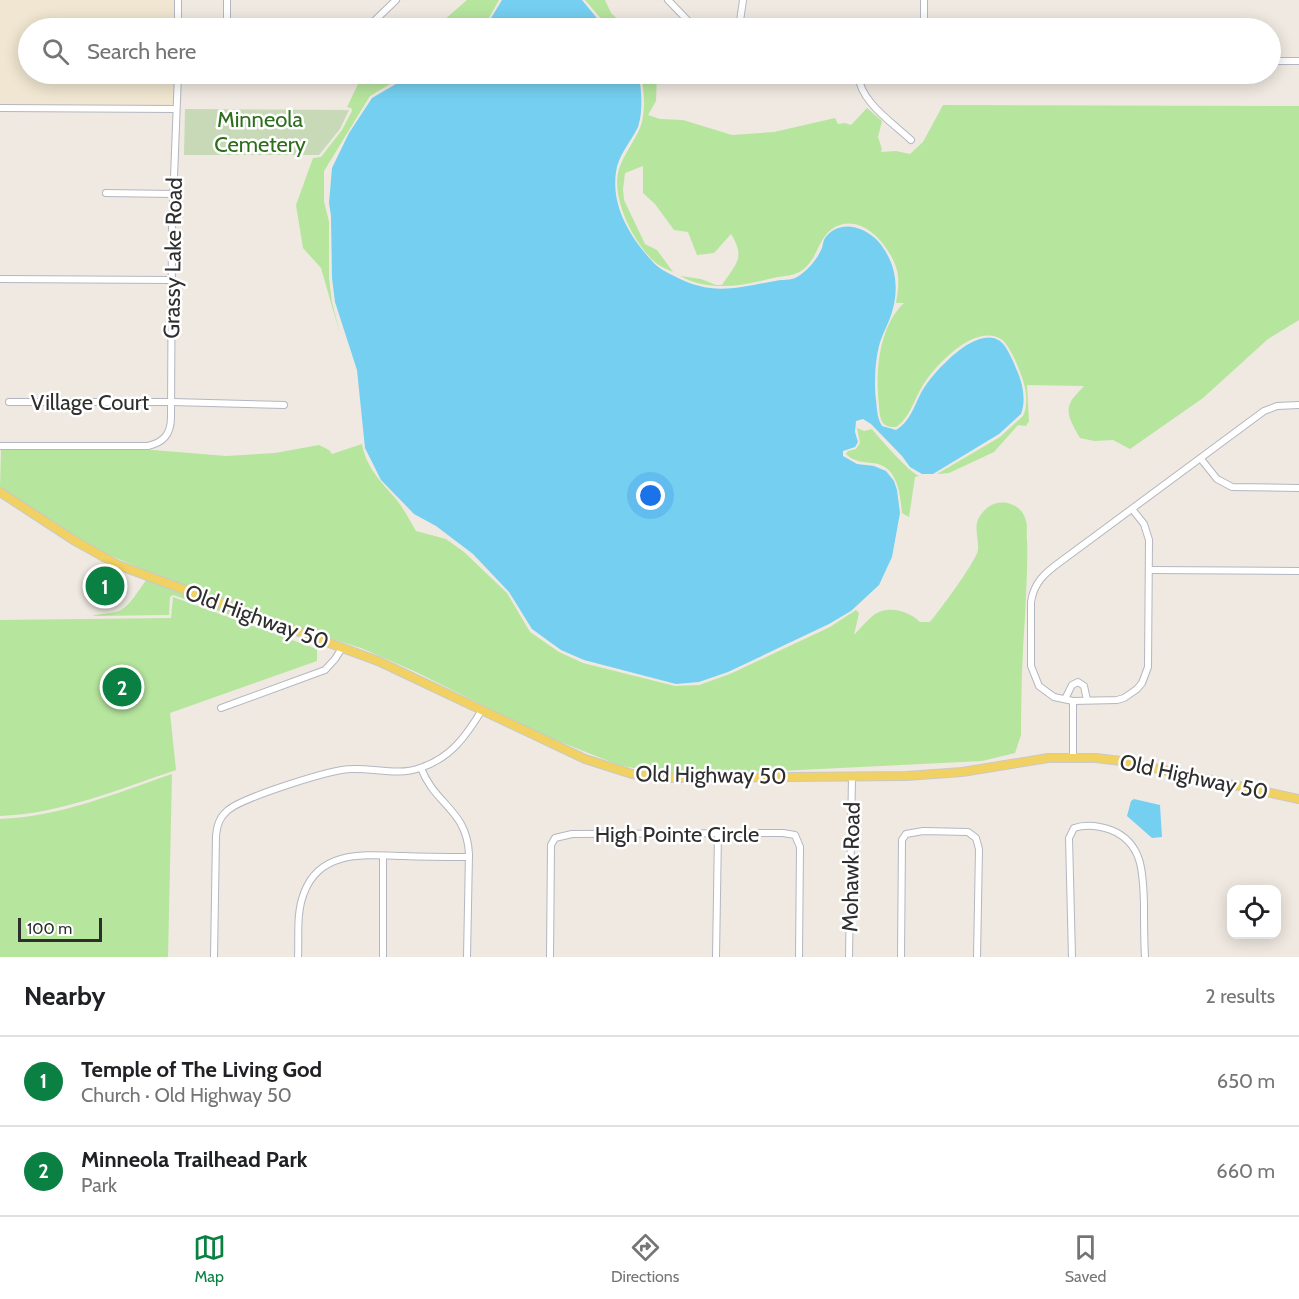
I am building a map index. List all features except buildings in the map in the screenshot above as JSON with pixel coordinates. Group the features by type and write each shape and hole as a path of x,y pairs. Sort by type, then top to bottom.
{"main road":[{"name":"Old Highway 50","path":"0,492 75,541 118,565 410,675 585,759 632,774 669,778 938,775 1034,760 1073,757 1121,762 1299,800"}],"street":[{"path":"178,0 178,18"},
{"path":"227,0 227,18"},
{"path":"377,18 396,0"},
{"path":"668,0 685,18"},
{"path":"741,18 743,0"},
{"path":"924,0 924,18"},
{"path":"1281,61 1299,61"},
{"name":"Grassy Lake Road","path":"0,446 148,446 157,444 169,433 172,402 171,280 178,84"},
{"path":"859,84 866,97 911,140"},
{"path":"0,108 176,109"},
{"path":"106,193 173,194"},
{"path":"0,279 171,280"},
{"name":"Village Court","path":"9,402 284,405"},
{"path":"1132,509 1146,530 1149,570 1149,656 1146,676 1137,689 1117,700 1073,701 1054,697 1043,690 1032,673 1030,602 1032,591 1041,576 1132,509 1272,407 1299,405"},
{"path":"1201,459 1217,479 1233,487 1299,488"},
{"path":"1149,570 1299,571"},
{"path":"221,708 318,674 329,667 342,648"},
{"path":"1065,699 1070,689 1078,682 1083,684 1088,700"},
{"path":"1073,701 1073,757"},
{"path":"214,957 216,836 219,820 228,810 245,801 341,770 367,769 402,772 421,768 443,757 460,743 482,710"},
{"path":"421,768 432,790 458,816 467,838 469,857 467,957"},
{"name":"Mohawk Road","path":"849,957 852,776"},
{"path":"1072,957 1070,838 1074,828 1089,826 1120,835 1130,841 1137,852 1143,873 1145,957"},
{"path":"901,957 902,840 906,834 934,831 968,832 976,838 979,849 977,957"},
{"path":"717,957 718,833"},
{"name":"High Pointe Circle","path":"550,957 551,845 555,838 572,834 718,833 783,833 792,834 798,838 800,847 799,957"},
{"path":"298,957 301,902 304,892 313,876 328,863 345,856 469,857"},
{"path":"383,856 383,957"}],"shaded area":[{"path":"0,0 178,0 178,18 18,18 18,84 177,84 176,109 0,108"}],"green space":[{"path":"467,0 499,0 489,18 446,18"},
{"path":"585,0 605,0 611,13 616,18 600,18"},
{"path":"358,84 390,84 370,96 324,171 324,201 329,222 329,278 340,334 321,268 303,248 296,205 313,158 321,157 342,130 352,111 347,107"},
{"path":"643,84 657,84 656,101 648,115 660,119 683,120 732,135 774,132 835,118 838,124 851,125 867,108 882,121 878,137 881,152 896,151 910,154 923,142 943,105 1299,106 1299,320 1268,339 1203,398 1130,449 1113,440 1094,441 1080,438 1070,418 1069,407 1084,386 1027,385 1029,421 1026,426 1018,425 994,452 949,473 937,474 1000,437 1023,416 1026,401 1024,385 1016,361 1007,345 1001,339 991,336 968,341 957,348 929,377 905,419 896,427 889,427 883,423 880,414 879,364 889,324 904,303 896,303 898,276 896,267 887,249 873,233 855,224 835,227 822,240 806,267 795,274 726,286 691,281 680,276 722,285 735,266 738,249 731,234 714,253 697,255 688,232 674,230 655,204 643,193 643,166 625,173 624,200 645,244 657,250 673,272 657,264 633,234 626,221 618,194 619,169 642,122"},
{"name":"Minneola Cemetery","path":"185,109 349,110 340,129 319,155 184,155"},
{"path":"857,428 864,431 872,429 902,462 919,476 915,477 909,517 902,513 896,482 888,469 881,465 856,460 846,454 856,449 860,443"},
{"path":"362,444 371,467 399,503 416,531 446,539 464,552 507,593 530,632 559,652 583,663 675,686 699,685 730,674 830,627 856,610 859,613 854,635 875,614 886,610 899,610 920,622 930,622 976,556 978,550 976,528 982,513 998,503 1015,506 1024,515 1027,523 1027,558 1021,735 1015,753 982,761 779,771 668,773 621,766 538,733 416,672 361,648 192,590 109,555 73,536 0,488 1,450 141,449 226,456 275,453 319,445 332,454"},
{"path":"147,579 274,626 271,629 173,595 170,597 169,615 92,616 121,610"},
{"path":"173,597 317,649 317,661 170,713 176,770 67,806 0,816 0,620 171,618"},
{"path":"172,774 168,957 0,957 0,819 66,809"}],"water":[{"path":"502,0 582,0 597,18 491,18"},
{"path":"396,84 640,84 640,121 619,160 616,172 616,197 619,209 636,242 657,266 688,282 712,288 735,288 792,279 814,262 822,249 825,238 831,232 837,228 858,228 871,235 883,248 892,265 896,283 891,316 880,342 876,366 875,387 878,417 882,426 896,430 902,426 926,385 949,359 970,343 991,338 1003,344 1018,373 1023,393 1021,414 999,434 933,474 922,474 910,467 871,424 863,419 856,421 855,432 858,442 855,447 843,451 843,456 857,464 874,466 886,471 894,481 897,490 900,513 892,557 879,585 851,611 829,624 728,672 699,682 676,684 584,660 561,650 532,629 509,592 473,554 436,526 414,514 381,480 365,448 357,370 335,302 329,203 332,168 349,133 372,98"},
{"path":"1134,799 1160,805 1162,837 1152,838 1127,816 1131,801"}],"place":[{"name":"Temple of The Living God","path":"105,586"},
{"name":"Minneola Trailhead Park","path":"122,687"}]}
